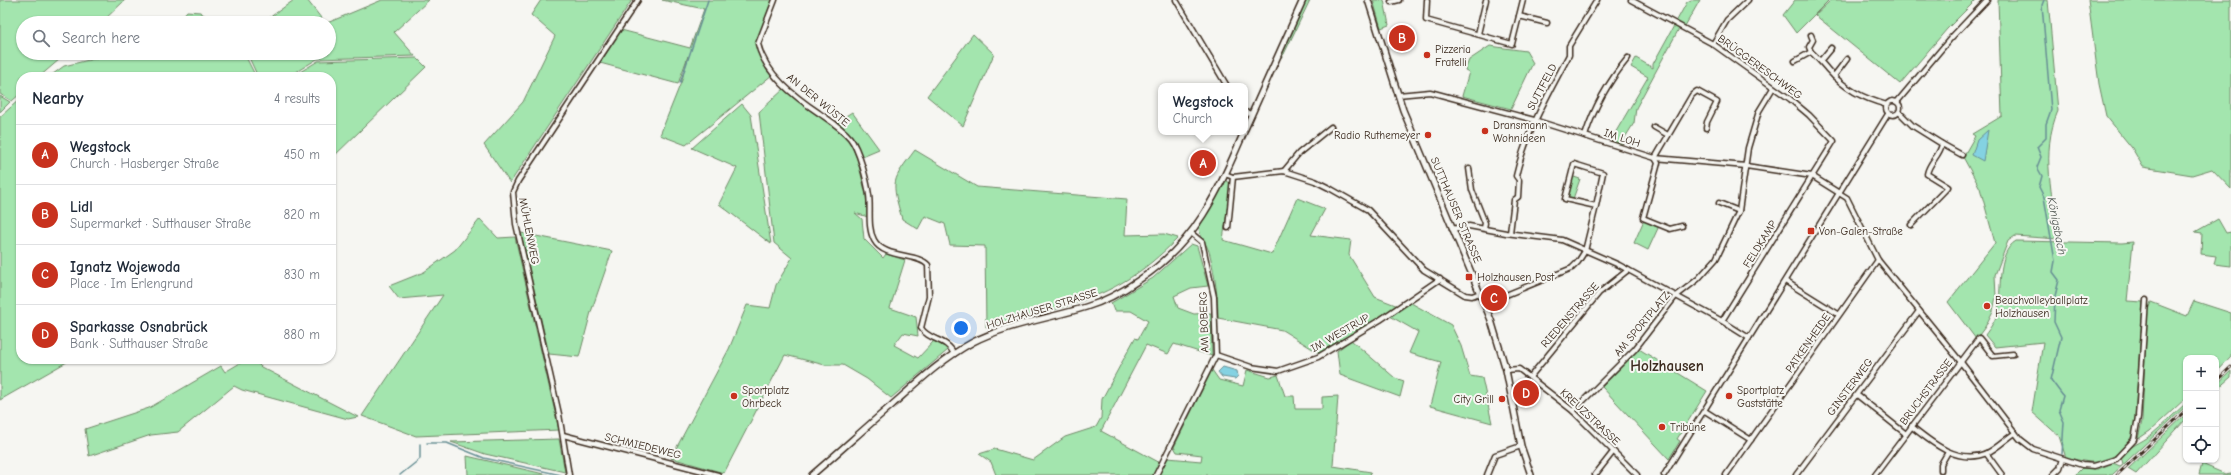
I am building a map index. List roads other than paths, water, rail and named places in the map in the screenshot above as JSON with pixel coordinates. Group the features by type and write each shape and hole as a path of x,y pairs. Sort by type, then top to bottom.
{"street":[{"name":"MÜHLENWEG","path":"569,475 563,434 516,224 513,192 522,175 638,0"},
{"name":"AN DER WÜSTE","path":"775,0 758,44 764,60 774,75 811,108 850,138 855,147 867,183 871,230 874,239 881,247 893,253 921,260 928,265 929,296 921,328 926,334 948,344 954,354"},
{"path":"1176,0 1225,83"},
{"path":"1248,121 1303,0"},
{"name":"SUTTHAUSER STRASSE","path":"1368,0 1398,95 1484,304 1506,370 1521,446 1531,475"},
{"path":"1391,2 1399,0"},
{"path":"1427,0 1426,20 1512,44 1523,0"},
{"path":"1478,34 1486,0"},
{"name":"SUTTFELD","path":"1510,233 1514,200 1518,197 1519,180 1516,176 1520,158 1534,120 1569,55 1569,46 1597,0"},
{"name":"BRÜGGERESCHWEG","path":"1631,0 1713,44 1809,115 1834,141 1812,176"},
{"path":"1713,44 1727,20 1748,0"},
{"path":"1887,105 1893,101 1897,102 1950,38 1988,0"},
{"path":"1519,16 1547,23"},
{"path":"1811,35 1812,40 1809,47 1811,52 1821,60 1834,76 1860,97 1887,105"},
{"path":"1821,60 1831,48"},
{"path":"1795,61 1811,52"},
{"path":"1586,136 1591,117 1613,77 1628,58"},
{"path":"1834,76 1847,59"},
{"name":"AM SPORTPLATZ","path":"1573,411 1635,350 1675,297 1698,279 1716,259 1738,211 1748,148 1760,111 1773,88"},
{"name":"IM LOH","path":"1398,95 1420,91 1430,92 1534,120 1655,158 1746,166 1812,176 1840,193"},
{"path":"1682,226 1670,229 1643,218 1658,162 1655,158 1692,95 1697,91 1717,102 1707,122 1706,128"},
{"path":"1897,102 1900,105 1899,112"},
{"path":"1664,475 1888,114 1887,105"},
{"path":"1888,114 1892,115 1899,112"},
{"path":"1899,112 1913,126 1962,156"},
{"path":"1284,171 1299,153 1331,127"},
{"path":"1654,127 1668,135"},
{"name":"HOLZHAUSER STRASSE","path":"812,475 932,370 954,354 993,334 1087,307 1121,293 1151,272 1178,249 1212,202 1243,135"},
{"path":"1911,225 1948,187 1927,174 1928,166 1941,149 1942,144"},
{"path":"1484,304 1572,268 1578,262 1585,251 1596,206 1602,174 1574,164 1565,199 1596,206"},
{"path":"1469,168 1472,190 1485,223 1484,228"},
{"path":"1224,176 1233,177 1284,171 1315,181 1368,210 1417,264 1468,296 1480,293"},
{"name":"FELDKAMP","path":"1722,321 1812,176"},
{"path":"1228,228 1233,177"},
{"path":"1840,193 1847,198 1878,260 1960,361 2015,433 2033,449 2063,459 2094,466 2105,464 2116,459 2134,440 2138,417 2146,300"},
{"path":"1719,203 1738,211"},
{"path":"1452,229 1461,226 1484,228 1562,240 1628,270 1675,297 1722,321 1749,338"},
{"name":"AM BOBERG","path":"1156,475 1216,355 1214,297 1202,242 1191,233"},
{"name":"PATKENHEIDE","path":"1726,475 1838,314 1878,260"},
{"name":"RIEDENSTRASSE","path":"1530,377 1598,293 1628,270"},
{"name":"IM WESTRUP","path":"1216,355 1251,366 1278,371 1318,357 1380,320 1440,279"},
{"path":"1785,281 1838,314"},
{"name":"GINSTERWEG","path":"1796,475 1919,311"},
{"name":"BRUCHSTRASSE","path":"1876,475 1960,361 1979,338 1993,356 2013,354"},
{"name":"KREUZSTRASSE","path":"1506,370 1520,369 1573,411 1637,475"},
{"name":"BRUCHSTRASSE","path":"1856,394 1906,434"},
{"path":"1705,411 1751,440"},
{"path":"1912,426 1934,444 1948,452 1968,456 1986,453 2015,433"},
{"name":"SCHMIEDEWEG","path":"563,434 718,475"},
{"path":"1488,475 1495,455 1521,446"},
{"path":"1595,475 1613,452"},
{"path":"1940,470 1941,464 1948,452"},
{"path":"1986,453 2002,475"},
{"path":"2053,475 2060,468 2063,459"}],"water":[{"path":"1988,130 1983,161 1972,155 1977,140"},
{"path":"1223,367 1237,371 1238,376 1235,379 1222,377 1218,372"}],"waterway":[{"path":"680,83 708,0"},
{"name":"Königsbach","path":"2044,0 2042,5 2051,110 2046,124 2046,138 2037,147 2041,157 2037,167 2042,176 2039,187 2044,197 2055,261 2053,272 2059,280 2055,296 2054,322 2061,337 2051,380 2063,396 2059,410 2064,422 2062,454"},
{"path":"427,443 447,443 484,458 561,475"},
{"path":"400,475 420,459 420,444"}],"railway":[{"path":"2219,378 2231,367"},
{"path":"2117,475 2183,413"}],"place":[{"name":"Lidl","path":"1402,38"},
{"name":"Pizzeria Fratelli","path":"1427,55"},
{"name":"Dransmann Wohnideen","path":"1485,131"},
{"name":"Radio Ruthemeyer","path":"1428,135"},
{"name":"Wegstock","path":"1203,163"},
{"name":"Von-Galen-Straße","path":"1811,231"},
{"name":"Holzhausen Post","path":"1469,277"},
{"name":"Ignatz Wojewoda","path":"1494,298"},
{"name":"Beachvolleyballplatz Holzhausen","path":"1987,306"},
{"name":"Sparkasse Osnabrück","path":"1526,393"},
{"name":"Sportplatz Ohrbeck","path":"734,396"},
{"name":"Sportplatz Gaststätte","path":"1729,396"},
{"name":"City Grill","path":"1502,399"},
{"name":"Tribüne","path":"1662,427"}],"district":[{"name":"Holzhausen","path":"1667,366"}]}
